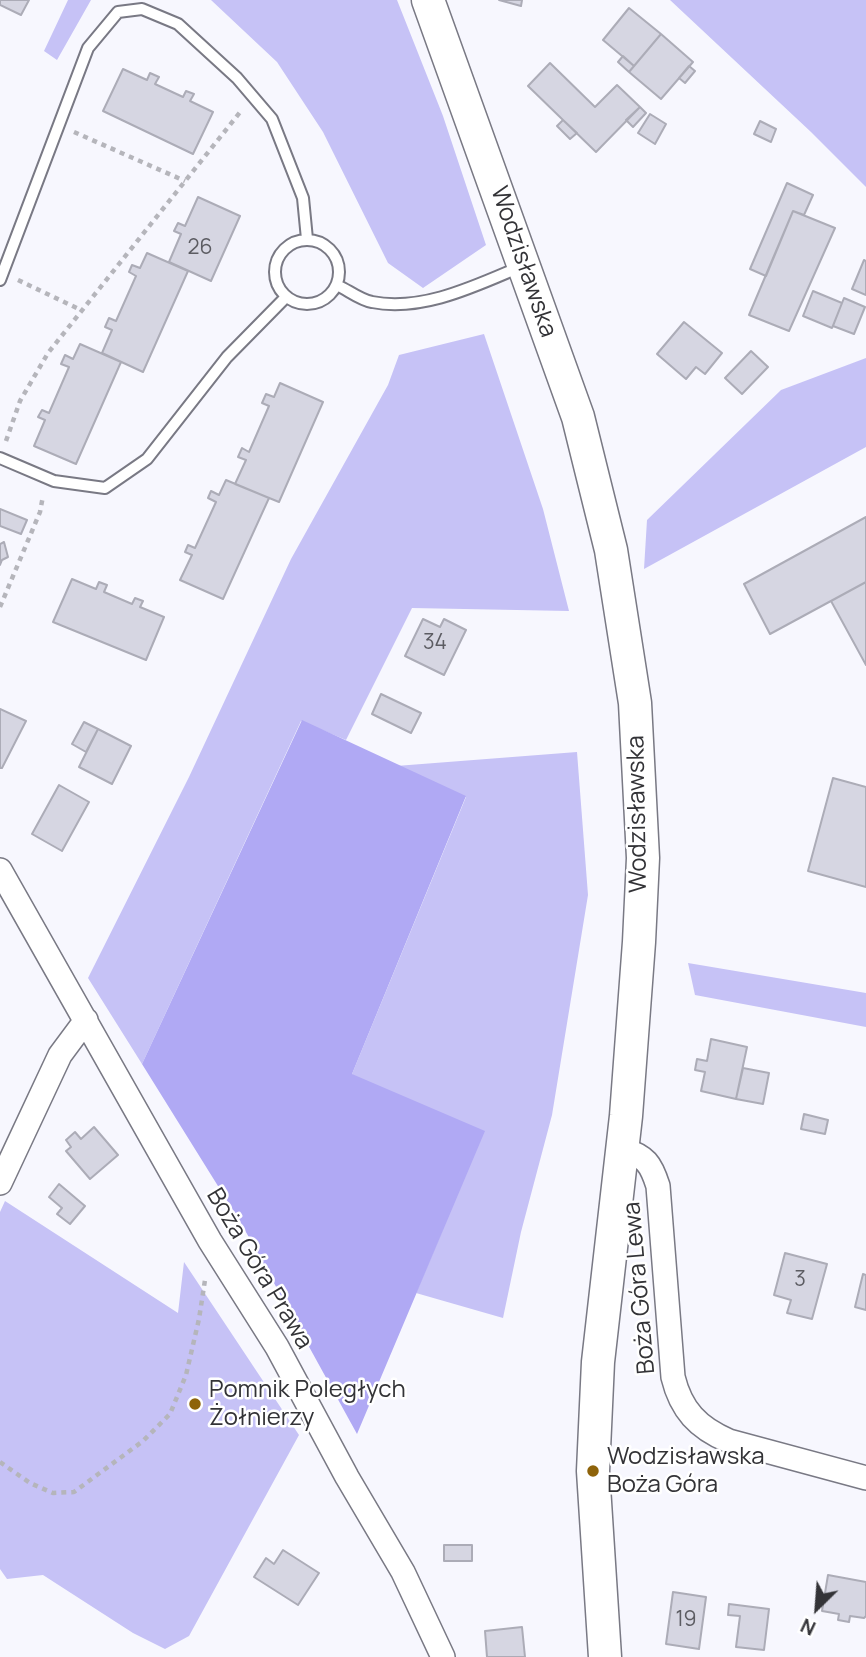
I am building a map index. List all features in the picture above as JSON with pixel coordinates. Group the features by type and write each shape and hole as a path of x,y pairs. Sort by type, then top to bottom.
{"main road":[{"name":"Wodzisławska","path":"428,0 578,417 611,550 635,703 643,858 633,1036 598,1363 593,1471 605,1657"}],"street":[{"name":"Boża Góra Prawa","path":"0,870 210,1241 276,1347 346,1477 402,1572 443,1657"},
{"path":"0,1183 60,1055 86,1020"},
{"name":"Boża Góra Lewa","path":"622,1149 643,1158 652,1168 659,1186 673,1377 677,1397 690,1418 710,1434 729,1441 866,1478"}],"lane":[{"path":"1,277 88,48 118,12 130,10 142,9 178,24 237,78 272,119 303,198 307,239"},
{"path":"307,239 323,244 335,254 340,269 337,285 330,295 320,302 297,303 286,297 279,288 275,266 279,256 286,247 307,239"},
{"path":"337,285 370,302 405,304 461,291 523,266"},
{"path":"0,458 54,481 105,488 147,459 227,357 286,297"}],"path":[{"path":"4,446 20,401 48,353 253,96"},
{"path":"59,125 185,181"},
{"path":"1,277 83,311"},
{"path":"0,607 40,512 43,495 25,484 21,467"},
{"path":"0,1462 30,1483 53,1493 74,1493 143,1441 170,1414 186,1375 200,1318 210,1241"}],"shaded area":[{"path":"68,0 91,0 57,60 44,51"},
{"path":"211,0 397,0 443,116 486,245 423,288 388,263 323,132 277,62"},
{"path":"670,0 866,0 866,187 811,132"},
{"path":"484,334 543,509 569,611 412,608 346,740 301,721 142,1064 88,978 189,777 291,559 388,385 399,355"},
{"path":"866,358 866,447 644,569 647,520 781,390"},
{"path":"302,720 466,796 352,1074 485,1131 357,1434 241,1223 142,1064"},
{"path":"577,752 588,895 552,1115 521,1232 503,1318 416,1293 443,1229 352,1074 466,797 396,766"},
{"path":"688,963 866,993 866,1027 695,995"},
{"path":"5,1201 178,1313 184,1262 299,1435 189,1636 165,1649 133,1633 43,1575 7,1579 0,1569 0,1212"}],"building":[{"path":"0,0 29,0 21,15 0,5"},
{"path":"499,0 522,0 521,6"},
{"path":"629,8 661,34 634,66 603,40"},
{"path":"661,34 693,62 661,99 629,72"},
{"path":"623,56 634,66 629,72 618,62"},
{"path":"550,63 595,107 617,85 640,107 596,152 528,86"},
{"path":"689,66 695,71 685,83 679,78"},
{"path":"123,69 147,80 150,73 159,77 155,84 183,97 186,91 194,94 190,101 213,112 193,154 103,111"},
{"path":"640,107 646,113 633,127 626,120"},
{"path":"650,114 666,124 655,144 638,133"},
{"path":"563,120 577,133 570,139 557,126"},
{"path":"760,121 776,129 771,142 754,134"},
{"path":"787,183 813,195 804,215 793,211 766,276 750,269"},
{"path":"198,197 240,216 211,281 169,262 181,234 174,231 178,223 185,226"},
{"path":"793,211 835,228 789,331 749,315"},
{"path":"147,253 188,271 143,372 102,353 112,330 105,327 109,318 116,321 136,276 129,272 132,265 140,268"},
{"path":"864,260 866,261 866,295 852,289"},
{"path":"813,291 842,303 832,328 803,316"},
{"path":"844,298 865,307 854,334 833,326"},
{"path":"684,322 722,353 705,374 696,367 686,379 657,354"},
{"path":"80,344 121,362 76,464 34,446 45,420 38,417 42,410 49,413 69,367 61,364 65,355 73,359"},
{"path":"751,351 768,367 742,394 725,378"},
{"path":"280,383 323,402 279,502 235,484 246,460 238,457 242,448 249,452 269,406 262,403 266,394 274,397"},
{"path":"226,480 269,498 223,599 180,580 192,555 185,552 188,545 195,548 216,502 208,498 211,491 219,495"},
{"path":"0,509 27,520 21,534 0,526"},
{"path":"866,517 866,582 770,634 744,584"},
{"path":"4,542 8,557 2,560 0,565 0,544"},
{"path":"72,579 96,589 99,582 107,585 104,592 132,604 135,598 143,601 140,607 164,617 146,660 53,622"},
{"path":"866,582 866,665 831,601"},
{"path":"423,619 440,627 444,619 466,630 444,675 405,656"},
{"path":"381,694 421,713 411,733 372,714"},
{"path":"0,709 26,721 2,768 0,768"},
{"path":"84,722 98,729 86,752 72,744"},
{"path":"98,729 131,746 112,784 79,767"},
{"path":"833,778 866,787 866,887 808,871"},
{"path":"59,785 89,802 62,851 32,834"},
{"path":"711,1039 747,1047 736,1099 701,1091 705,1072 695,1070 697,1059 707,1061"},
{"path":"743,1068 769,1073 763,1104 736,1099"},
{"path":"804,1114 828,1120 825,1134 801,1129"},
{"path":"94,1127 118,1155 90,1179 66,1151 71,1147 66,1140 75,1132 81,1139"},
{"path":"59,1184 85,1206 70,1224 57,1214 62,1208 49,1197"},
{"path":"785,1253 827,1264 812,1319 787,1313 791,1300 774,1295"},
{"path":"863,1274 866,1275 866,1310 855,1307"},
{"path":"444,1545 472,1545 472,1561 444,1561"},
{"path":"283,1550 319,1573 298,1605 254,1577 266,1558 274,1564"},
{"path":"828,1575 866,1582 864,1618 850,1616 849,1622 838,1620 839,1614 822,1611"},
{"path":"673,1592 706,1597 699,1649 666,1644"},
{"path":"729,1604 769,1609 764,1650 736,1647 740,1616 728,1615"},
{"path":"522,1627 525,1657 487,1657 485,1631"}],"place":[{"name":"Pomnik Poległych Żołnierzy","path":"195,1404"},
{"name":"Wodzisławska Boża Góra","path":"593,1471"}]}
